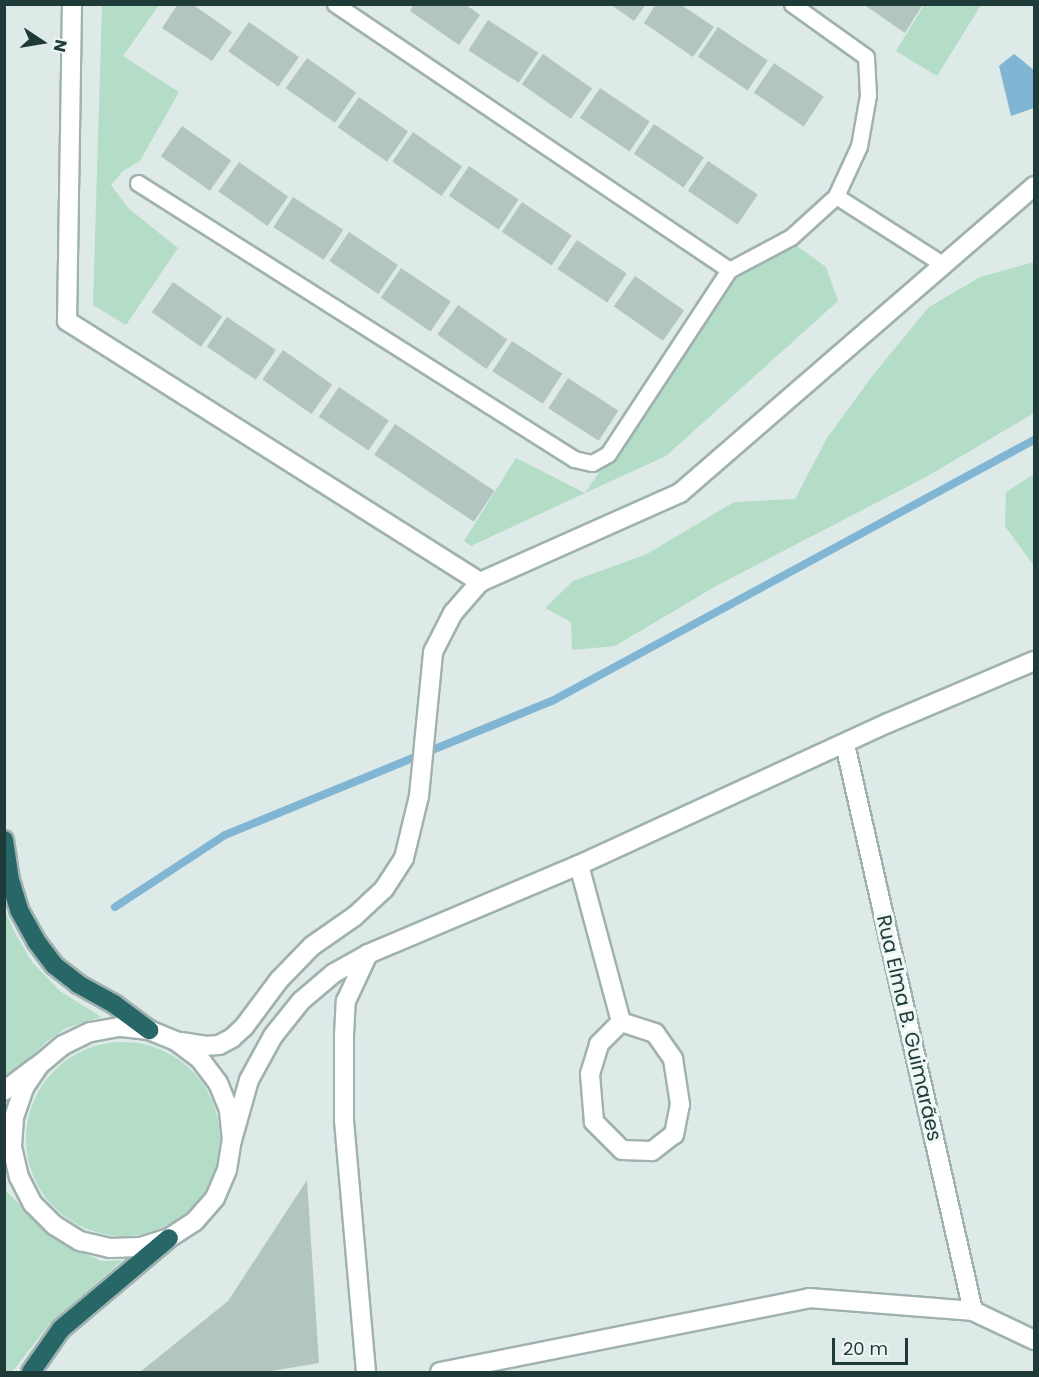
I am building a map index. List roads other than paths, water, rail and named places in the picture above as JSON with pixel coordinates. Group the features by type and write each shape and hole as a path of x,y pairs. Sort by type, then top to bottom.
{"highway":[{"path":"4,840 10,880 19,910 36,941 54,965 78,984 114,1004 149,1030"},
{"path":"31,1372 61,1329 169,1238"}],"street":[{"path":"72,4 67,321 480,582"},
{"path":"4,1091 63,1045 90,1032 119,1027 149,1030 176,1041 205,1046 219,1045 232,1038 244,1027 279,980 312,946 355,916 384,889 404,858 419,796 433,652 453,613 480,582 680,493 1035,186"},
{"path":"40,1064 24,1088 14,1117 12,1147 12,1173 33,1204 54,1225 80,1241 110,1248 140,1247 169,1238 195,1221 215,1198 227,1170 232,1140 249,1080 273,1036 301,1001 334,973 368,954 579,865 845,744 1035,661"},
{"name":"Rua Elma B. Guimarães","path":"845,744 974,1311"},
{"path":"579,865 621,1022"},
{"path":"366,1372 344,1119 344,1035 346,1001 368,954"},
{"path":"621,1022 655,1033 673,1059 680,1104 674,1134 652,1151 622,1150 594,1122 590,1074 599,1044 621,1022"},
{"path":"176,1041 200,1059 218,1083 229,1110 232,1140"},
{"path":"440,1372 809,1298 974,1311 1035,1340"}],"lane":[{"path":"335,4 729,270"},
{"path":"138,183 574,459 592,463 608,454 729,270 791,237 836,196 859,146 868,95 866,57 792,4"},
{"path":"836,196 944,265"}],"water":[{"path":"1014,54 1034,70 1034,108 1011,116 999,66"}],"waterway":[{"path":"115,907 225,835 552,701 1034,440"}]}
